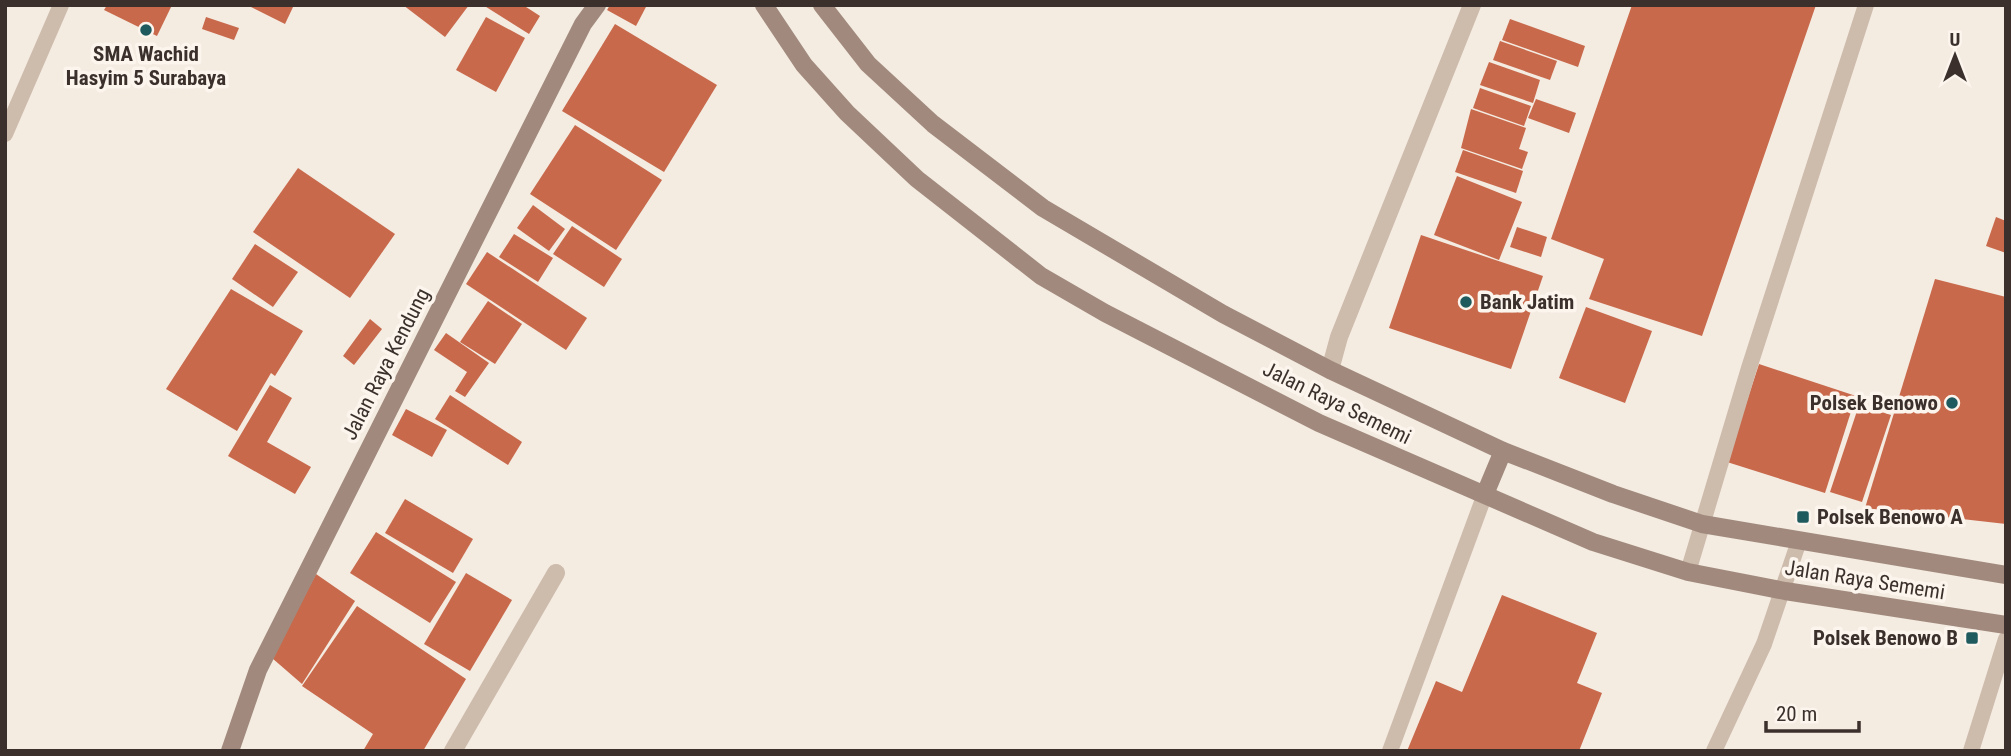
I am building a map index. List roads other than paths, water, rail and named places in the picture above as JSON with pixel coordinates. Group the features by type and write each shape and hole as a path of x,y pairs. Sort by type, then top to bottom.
{"main road":[{"name":"Jalan Raya Kendung","path":"230,751 258,670 583,23 597,5"},
{"name":"Jalan Raya Sememi","path":"764,5 804,65 847,113 917,179 1041,276 1105,313 1320,423 1593,542 1688,572 1785,591 2006,625"},
{"name":"Jalan Raya Sememi","path":"821,5 868,64 933,124 1043,208 1223,314 1330,370 1503,451 1612,494 1702,524 2006,575"},
{"path":"1485,494 1503,451"}],"street":[{"path":"1330,370 1339,337 1472,5"},
{"path":"453,751 556,573"}],"lane":[{"path":"5,134 61,5"},
{"path":"1688,572 1866,5"},
{"path":"1390,751 1485,494"},
{"path":"1714,751 1764,644 1785,591 1800,541"},
{"path":"1971,751 2006,639"}],"place":[{"name":"SMA Wachid Hasyim 5 Surabaya","path":"146,30"},
{"name":"Bank Jatim","path":"1466,302"},
{"name":"Polsek Benowo","path":"1952,403"},
{"name":"Polsek Benowo A","path":"1803,517"},
{"name":"Polsek Benowo B","path":"1972,638"}]}
